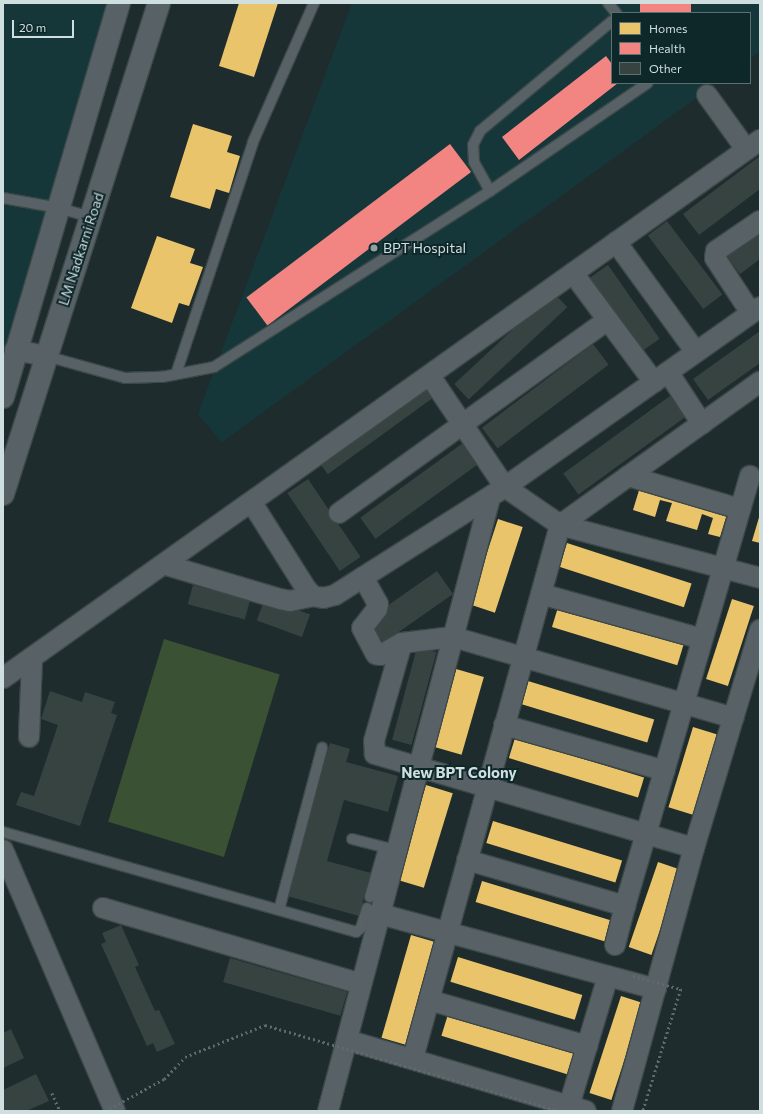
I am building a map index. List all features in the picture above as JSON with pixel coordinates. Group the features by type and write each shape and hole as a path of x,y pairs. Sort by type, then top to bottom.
{"street":[{"path":"3,397 15,350 59,208 119,3"},
{"name":"LM Nadkarni Road","path":"3,495 159,3"},
{"path":"3,678 166,565 753,144 706,95"},
{"path":"166,565 290,601 313,596 323,598 335,595 498,492 755,310 715,258 716,251 760,221"},
{"path":"616,242 696,352"},
{"path":"573,273 608,320 702,424"},
{"path":"339,513 608,320"},
{"path":"15,350 46,356"},
{"path":"430,376 463,424 498,492 560,525 760,578"},
{"path":"413,1058 446,932 560,525 760,382"},
{"path":"628,476 740,509"},
{"path":"615,945 750,476"},
{"path":"328,1111 361,984 371,908 418,768 453,637 498,492"},
{"path":"252,503 313,596"},
{"path":"363,577 378,604 377,610 362,628 376,654 381,655 402,643 453,637 524,655 734,718"},
{"path":"541,594 702,639"},
{"path":"622,1111 694,848 760,630"},
{"path":"402,643 374,748 375,754 418,768 694,848"},
{"path":"29,737 32,658"},
{"path":"504,725 665,771"},
{"path":"3,850 112,1111"},
{"path":"467,860 625,906"},
{"path":"103,908 361,984"},
{"path":"371,908 446,932 656,988"},
{"path":"345,1044 413,1058 572,1109 587,1046 608,976"},
{"path":"429,1000 587,1046"}],"lane":[{"path":"176,374 253,142 314,3"},
{"path":"608,3 615,12"},
{"path":"490,191 474,162 474,145 480,130 611,22"},
{"path":"46,356 125,378 176,374 214,367 490,191 647,84"},
{"path":"3,198 59,208 91,217"},
{"path":"279,910 322,748"},
{"path":"3,832 356,932 361,928 371,908"},
{"path":"352,839 390,849"}],"path":[{"path":"633,976 681,989 643,1111"},
{"path":"112,1111 164,1079 185,1057 265,1025 345,1044 572,1109"},
{"path":"52,1093 60,1111"}],"shaded area":[{"path":"3,3 116,3 3,372"},
{"name":"BPT Hospital","path":"352,3 760,3 760,51 751,58 751,12 611,12 611,84 716,84 222,442 198,414"}],"green space":[{"path":"164,639 280,674 224,857 108,822"}],"building: Homes":[{"path":"239,3 278,3 254,77 219,66"},
{"path":"193,124 232,136 227,152 240,156 229,193 216,189 210,209 170,197"},
{"path":"157,236 195,249 190,263 203,267 189,306 179,303 172,323 131,308"},
{"path":"640,487 727,514 720,537 708,534 713,518 702,514 697,530 666,521 672,503 660,500 655,517 633,510"},
{"path":"760,514 760,543 752,541"},
{"path":"498,519 523,527 495,613 470,605"},
{"path":"567,543 692,583 684,607 559,567"},
{"path":"732,599 754,606 728,686 706,679"},
{"path":"559,604 684,642 677,665 552,627"},
{"path":"456,669 484,677 462,755 434,747"},
{"path":"528,681 654,720 647,743 521,704"},
{"path":"693,727 720,735 695,816 668,807"},
{"path":"515,738 644,777 638,798 509,758"},
{"path":"426,785 453,793 424,888 397,880"},
{"path":"493,821 622,860 615,882 486,843"},
{"path":"658,862 681,870 651,955 629,947"},
{"path":"482,881 613,921 607,942 476,902"},
{"path":"411,935 436,942 406,1045 382,1038"},
{"path":"458,957 582,995 575,1020 450,982"},
{"path":"621,996 643,1003 611,1100 589,1093"},
{"path":"449,1011 578,1050 570,1075 441,1036"}],"building: Health":[{"path":"640,3 691,3 691,12 640,12"},
{"path":"606,56 611,63 611,84 617,84 519,160 502,137"},
{"path":"450,144 471,172 267,325 246,297"}],"building: Other":[{"path":"760,156 760,189 699,235 683,214"},
{"path":"667,221 722,294 703,309 648,235"},
{"path":"760,228 760,259 740,274 725,254"},
{"path":"608,265 660,339 638,354 587,280"},
{"path":"553,292 567,307 469,399 454,384"},
{"path":"760,331 760,363 708,400 693,379"},
{"path":"593,344 609,365 498,448 482,428"},
{"path":"423,384 433,398 328,474 318,460"},
{"path":"670,396 685,417 578,495 563,474"},
{"path":"463,443 478,464 376,539 360,518"},
{"path":"308,479 361,557 340,571 287,493"},
{"path":"437,571 453,594 383,643 367,620"},
{"path":"193,585 250,600 245,620 188,604"},
{"path":"265,598 310,614 302,637 257,621"},
{"path":"417,647 436,652 411,745 392,740"},
{"path":"50,691 82,702 85,692 115,702 111,713 117,715 80,826 16,805 21,792 34,796 58,725 41,719"},
{"path":"330,743 350,749 346,762 398,776 388,812 344,800 327,861 371,873 359,916 287,896"},
{"path":"121,925 139,965 135,967 155,1011 159,1010 175,1044 157,1052 153,1043 147,1046 101,944 106,942 102,933"},
{"path":"230,958 347,992 340,1016 223,982"},
{"path":"11,1029 24,1058 3,1068 3,1033"},
{"path":"36,1074 49,1101 26,1111 3,1111 3,1090"}],"place":[{"name":"BPT Hospital","path":"374,248"}],"district":[{"name":"New BPT Colony","path":"459,773"}]}
